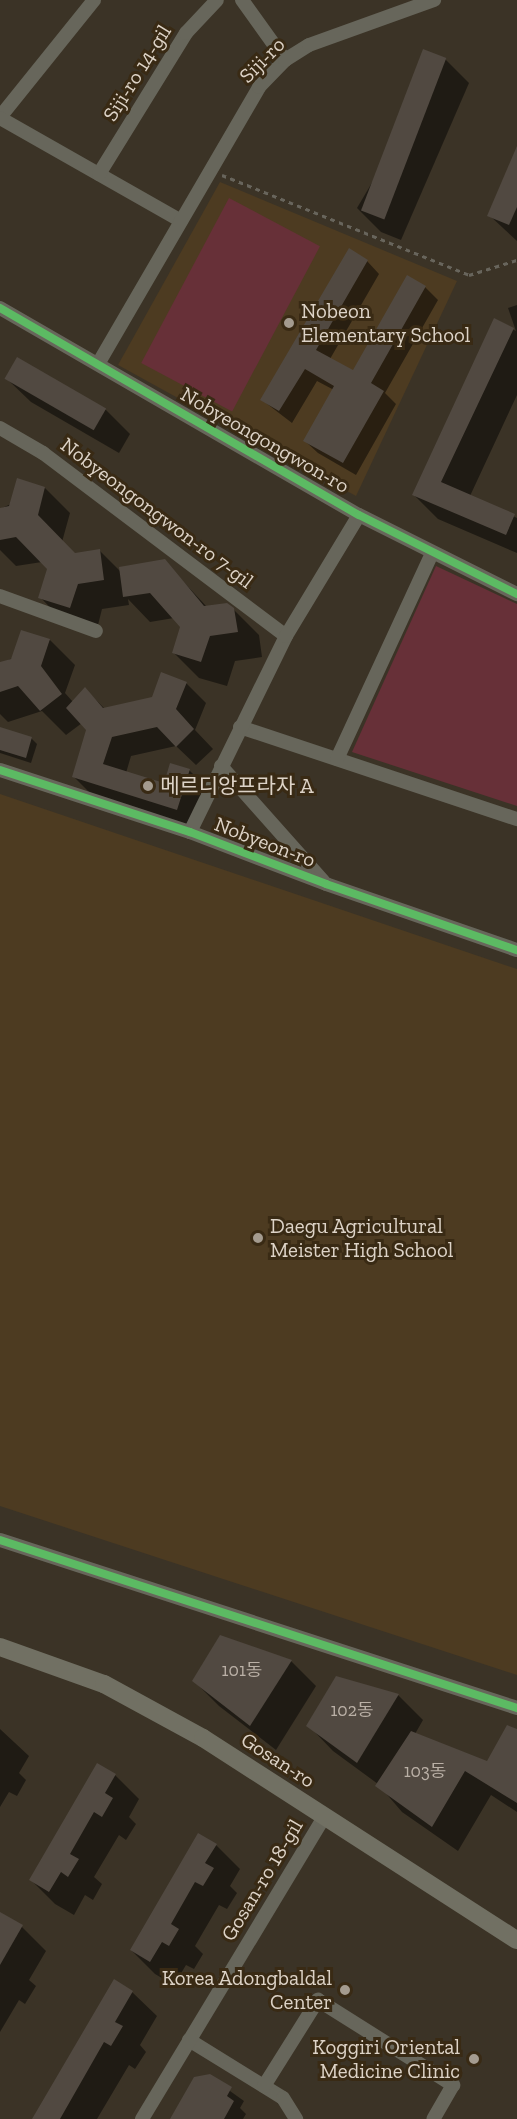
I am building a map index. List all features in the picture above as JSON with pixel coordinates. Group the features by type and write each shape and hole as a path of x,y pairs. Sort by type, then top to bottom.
{"main road":[{"name":"Gosan-ro","path":"0,1647 104,1684 203,1738 517,1941"}],"street":[{"path":"94,0 0,117 181,221"},
{"name":"Siji-ro 14-gil","path":"99,174 186,33 217,0"},
{"path":"242,0 285,60"},
{"name":"Siji-ro","path":"98,364 259,87 285,60 336,32 434,0"},
{"name":"Nobyeongongwon-ro","path":"0,308 359,515 517,594"},
{"name":"Nobyeongongwon-ro 7-gil","path":"0,428 43,453 286,636"},
{"path":"190,832 286,636 359,515"},
{"path":"337,759 432,553"},
{"path":"0,596 96,631"},
{"path":"240,727 517,819"},
{"name":"Nobyeon-ro","path":"221,766 326,884"},
{"name":"Nobyeon-ro","path":"0,770 190,832 326,884 517,950"},
{"path":"0,1540 517,1708"},
{"name":"Gosan-ro 18-gil","path":"142,2119 324,1817"},
{"path":"264,2086 318,2000 453,2085 433,2119"},
{"path":"189,2040 283,2098 296,2119"}],"path":[{"path":"210,170 468,275 517,260"}],"shaded area":[{"name":"Nobeon Elementary School","path":"220,182 457,281 356,496 118,365"},
{"path":"229,198 320,246 232,411 141,363"},
{"path":"436,566 517,604 517,806 352,752"},
{"name":"Daegu Agricultural Meister High School","path":"0,794 517,969 517,1675 0,1506"}],"building":[{"path":"423,49 446,58 384,219 361,211"},
{"path":"517,146 517,207 509,225 487,216"},
{"path":"349,248 368,260 316,350 353,370 407,275 426,286 371,383 384,391 343,463 303,441 334,386 305,369 279,411 260,400"},
{"path":"494,318 514,328 441,482 515,514 506,535 412,495"},
{"path":"17,357 106,408 94,430 4,379"},
{"path":"17,478 45,487 38,515 75,553 100,549 104,580 78,584 70,608 38,598 47,569 16,537 0,540 0,508 9,506"},
{"path":"165,559 204,606 227,603 234,608 238,632 210,636 201,662 172,653 180,627 150,593 123,597 119,567"},
{"path":"21,630 50,639 41,666 62,694 40,711 18,686 0,692 0,662 11,659"},
{"path":"161,672 187,682 176,709 194,729 176,747 157,727 112,737 103,764 164,783 170,763 190,769 177,810 72,777 86,730 66,708 85,687 103,708 152,697"},
{"path":"0,727 32,737 26,758 0,750"},
{"path":"220,1635 292,1660 250,1726 192,1681"},
{"path":"336,1676 399,1694 357,1763 306,1726"},
{"path":"507,1725 517,1729 517,1803 465,1771 432,1827 375,1786 411,1731 487,1761"},
{"path":"97,1763 116,1774 105,1793 113,1798 102,1817 94,1812 70,1854 79,1859 68,1877 61,1872 49,1892 29,1880"},
{"path":"198,1833 217,1844 205,1863 214,1868 203,1886 195,1882 171,1924 179,1929 169,1946 162,1942 150,1962 130,1950"},
{"path":"0,1912 23,1925 0,1965"},
{"path":"114,1979 133,1991 115,2022 123,2026 111,2046 104,2042 60,2119 32,2119"},
{"path":"210,2074 232,2087 227,2096 234,2101 224,2119 170,2119 194,2077"}],"cycle path":[{"path":"0,308 359,515 517,594"},
{"path":"0,770 190,832 326,884 517,950"},
{"path":"0,1540 517,1708"}],"place":[{"name":"Nobeon Elementary School","path":"289,323"},
{"name":"메르디앙프라자 A","path":"148,786"},
{"name":"Daegu Agricultural Meister High School","path":"258,1238"},
{"name":"Korea Adongbaldal Center","path":"345,1990"},
{"name":"Koggiri Oriental Medicine Clinic","path":"474,2059"}]}
